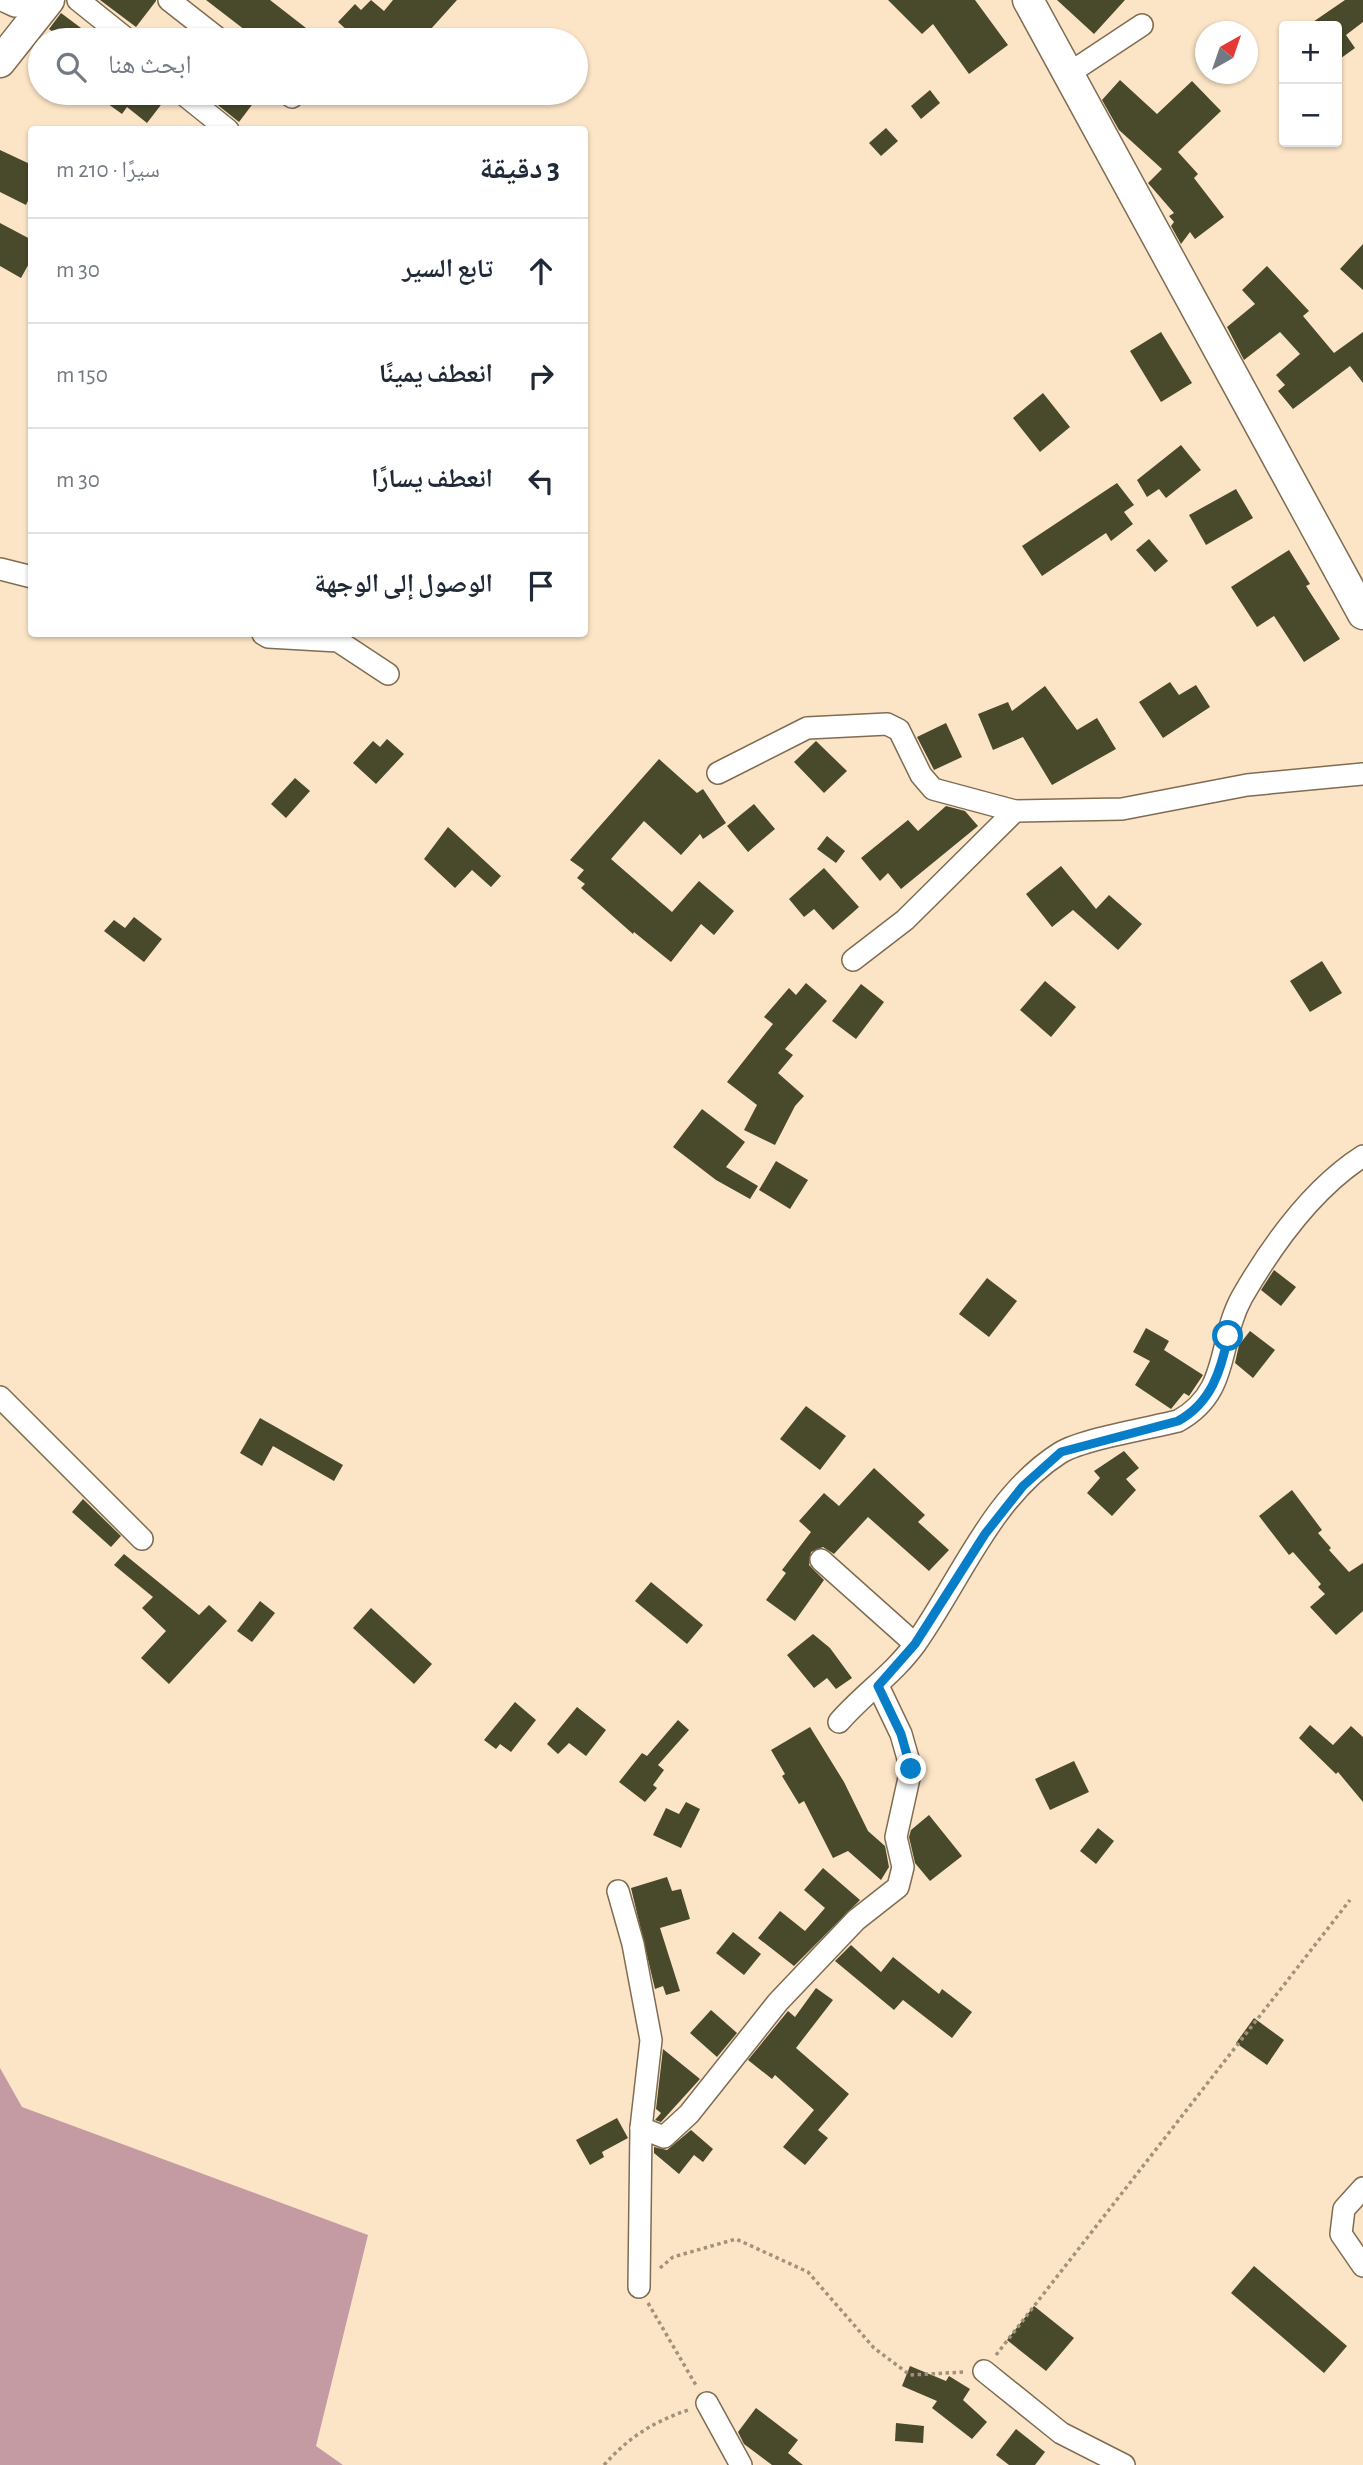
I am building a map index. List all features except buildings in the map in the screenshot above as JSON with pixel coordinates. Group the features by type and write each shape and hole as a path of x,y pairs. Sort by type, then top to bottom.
{"main road":[{"path":"1028,0 1363,614"},
{"path":"0,62 48,2"}],"street":[{"path":"78,0 113,28"},
{"path":"169,0 205,28"},
{"path":"6,6 48,2"},
{"path":"1068,74 1142,25"},
{"path":"197,105 223,126"},
{"path":"0,569 28,576"},
{"path":"268,637 338,642 388,674"},
{"path":"718,773 807,728 887,724 900,730 921,775 933,789 1015,811 1122,809 1247,785 1363,774"},
{"path":"853,960 905,920 1015,811"},
{"path":"838,1722 878,1686 915,1644 1004,1506 1061,1452 1178,1421 1194,1413 1205,1401 1216,1381 1241,1298 1308,1205 1335,1174 1363,1156"},
{"path":"0,1397 142,1539"},
{"path":"821,1560 915,1644"},
{"path":"641,2128 664,2137 689,2114 778,2002 856,1920 898,1886 904,1867 896,1836 911,1769 901,1734 878,1686"},
{"path":"618,1891 633,1944 650,2040 641,2128 639,2287"},
{"path":"1363,2188 1344,2209 1341,2234 1363,2266"},
{"path":"984,2371 1061,2433 1124,2465"},
{"path":"707,2403 741,2465"}],"path":[{"path":"604,2465 625,2441 656,2421 707,2403 639,2287 673,2257 736,2239 808,2272 874,2348 910,2375 984,2371 1350,1900"}],"shaded area":[{"path":"0,2068 22,2107 368,2235 316,2446 343,2465 0,2465"}],"route":[{"path":"911,1769 901,1734 878,1686 915,1644 1004,1506 1061,1452 1178,1421 1194,1413 1205,1401 1216,1381 1228,1336"}]}
